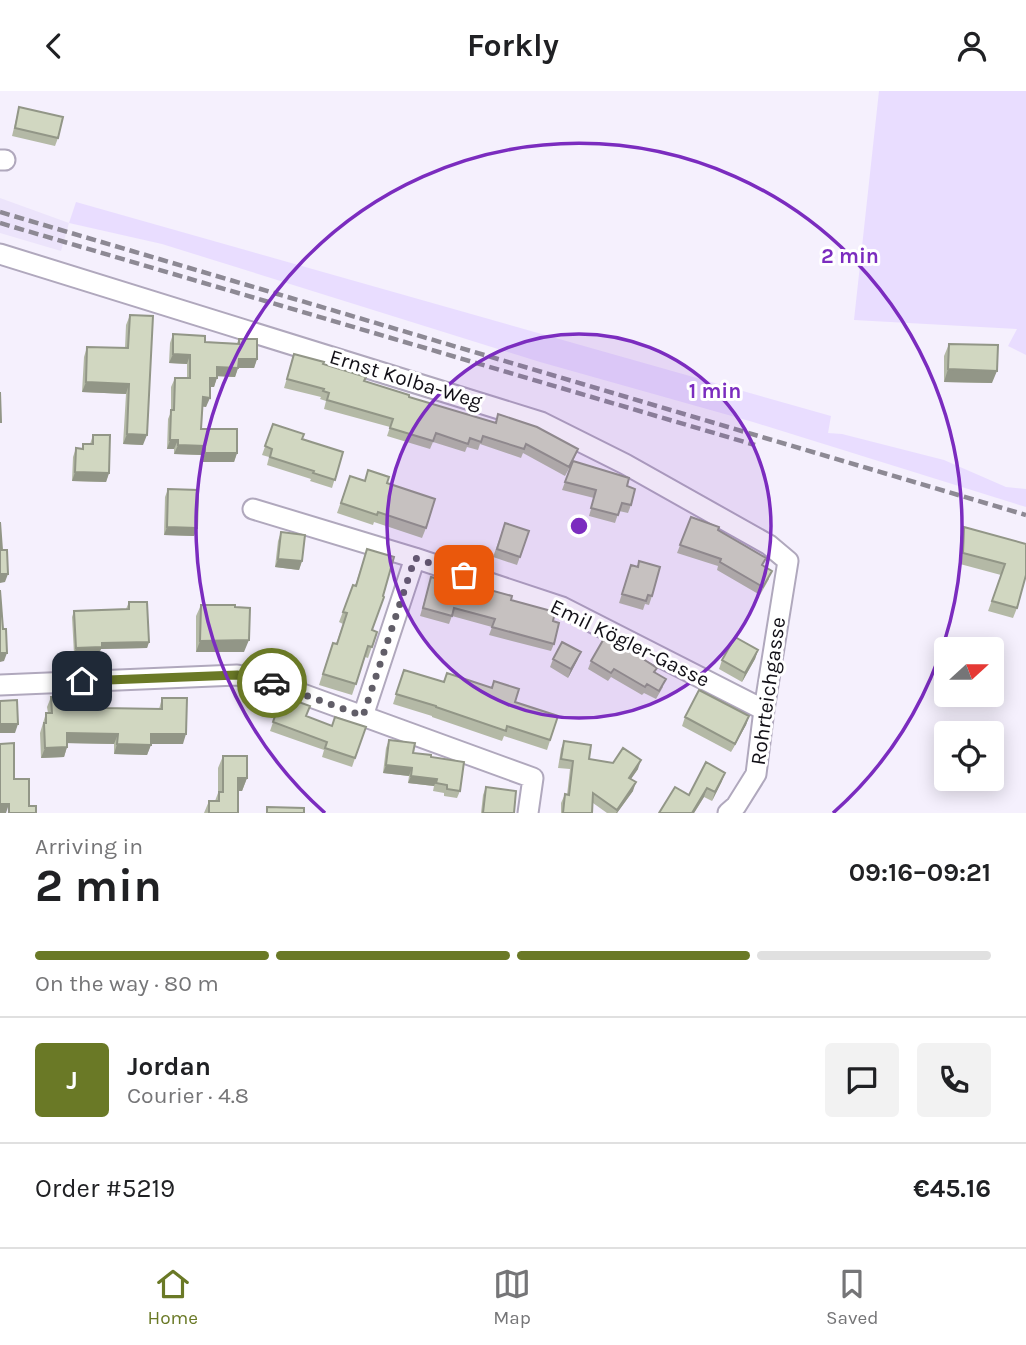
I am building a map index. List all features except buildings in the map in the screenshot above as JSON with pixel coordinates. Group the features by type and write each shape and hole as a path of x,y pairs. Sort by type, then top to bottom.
{"street":[{"name":"Ernst Kolba-Weg","path":"0,254 541,422 625,464 757,538 788,561"},
{"name":"Emil Kögler-Gasse","path":"253,509 415,558 562,607 764,710"},
{"path":"363,716 415,558"},
{"name":"Rohrteichgasse","path":"728,813 736,806 756,774 788,561"},
{"path":"0,685 237,675 275,684 533,778 528,813"}],"shaded area":[{"path":"879,91 1026,91 1026,355 1008,346 1017,329 854,320"},
{"path":"0,198 69,223 61,251 0,233"},
{"path":"76,202 831,416 828,433 842,434 944,460 1006,487 1026,489 1026,507 753,422 540,362 162,244 69,223"}],"railway":[{"path":"0,212 1026,515"},
{"path":"0,223 755,445"}],"way so far":[{"path":"272,683 363,716 415,558 464,575"}],"route":[{"path":"82,681 237,675 272,683"}]}
